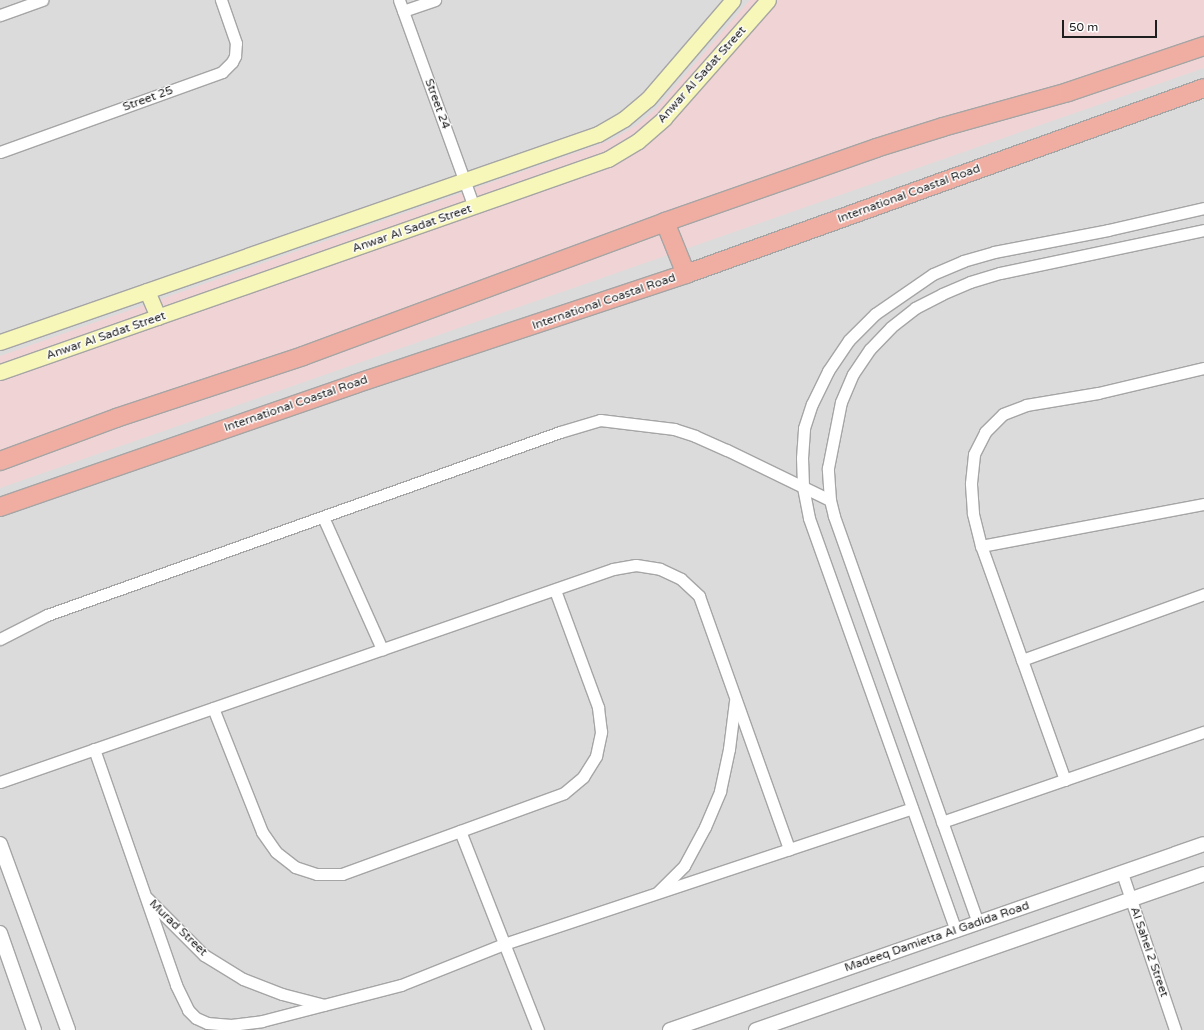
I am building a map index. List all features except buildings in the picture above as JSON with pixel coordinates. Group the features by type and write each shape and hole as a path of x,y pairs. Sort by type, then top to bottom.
{"highway":[{"path":"0,461 116,418 310,354 665,222 876,148 943,127 1068,92 1204,46"},
{"name":"International Coastal Road","path":"0,507 347,387 686,274 1204,88"},
{"path":"665,222 686,274"}],"main road":[{"name":"Anwar Al Sadat Street","path":"0,342 598,134 624,118 658,88 733,0"},
{"name":"Anwar Al Sadat Street","path":"0,372 592,166 608,159 638,141 664,118 768,0"},
{"path":"147,291 158,317"}],"street":[{"path":"0,15 42,0"},
{"name":"Street 25","path":"0,152 222,72 232,62 236,43 221,0"},
{"path":"401,5 435,0"},
{"name":"Street 24","path":"401,5 474,207"},
{"path":"956,931 809,518 803,486 802,458 804,428 812,404 828,370 849,340 875,314 933,274 969,259 994,252 1108,230 1204,208"},
{"path":"978,923 830,500 828,468 831,446 841,402 850,381 870,349 891,327 915,308 942,294 970,282 1000,273 1204,230"},
{"path":"1065,780 981,546 973,513 971,483 974,454 985,432 1003,414 1026,405 1098,393 1204,368"},
{"path":"0,639 47,615 560,432 600,420 674,429 727,450 830,500"},
{"path":"981,546 1204,504"},
{"path":"323,517 382,650"},
{"path":"0,782 613,569 636,565 660,569 681,579 699,596 789,849"},
{"path":"213,708 262,832 276,852 295,867 317,874 342,874 564,793 583,777 596,756 601,732 598,707 555,590"},
{"path":"1022,660 1204,594"},
{"path":"656,893 684,866 705,827 720,791 730,749 736,698"},
{"path":"942,822 1204,732"},
{"path":"94,749 176,985 188,1010 196,1018 207,1023 231,1025 262,1021 402,985 504,944 912,808"},
{"path":"460,831 538,1030"},
{"path":"0,844 68,1030"},
{"name":"Madeeq Damietta Al Gadida Road","path":"670,1030 1204,844"},
{"name":"Al Sahel 2 Street","path":"1122,873 1175,1030"},
{"path":"756,1030 1204,874"},
{"name":"Murad Street","path":"144,895 204,955 243,979 282,994 324,1005"},
{"path":"0,933 34,1030"}],"shaded area":[{"path":"0,0 1204,0 1204,1030 0,1030"},
{"path":"750,0 1204,0 1204,68 0,488 0,356 611,140 637,125 656,109"}]}
